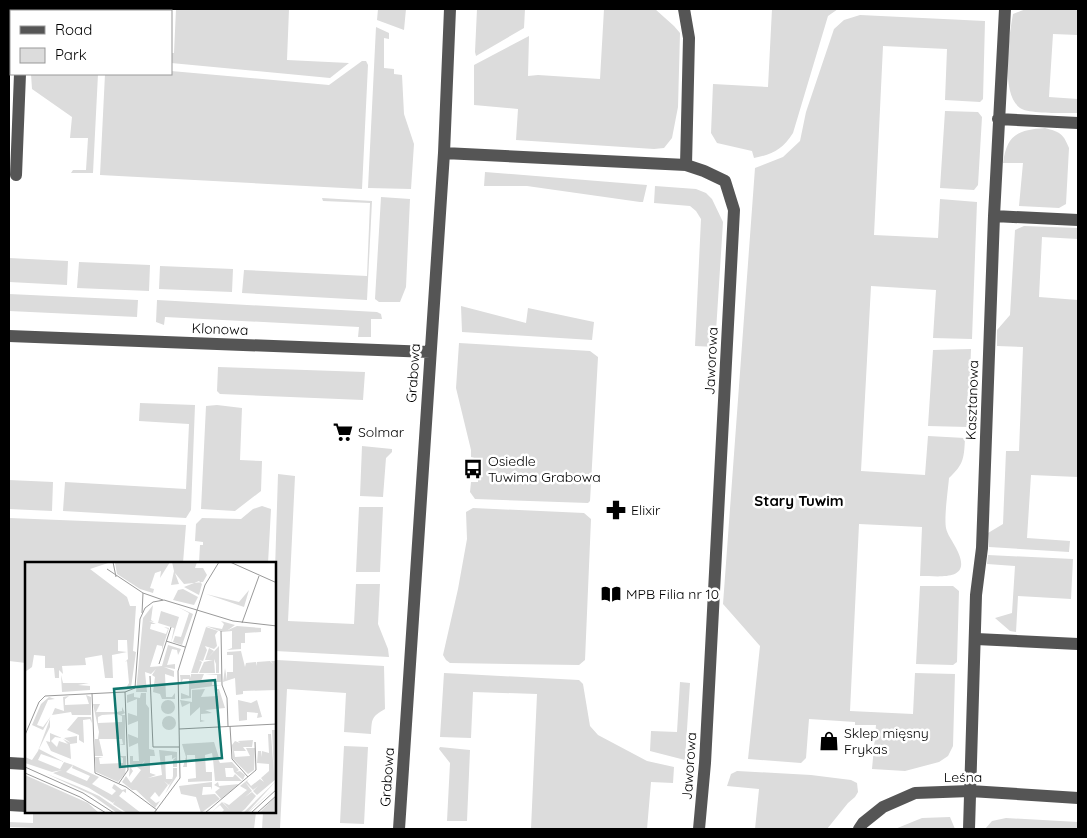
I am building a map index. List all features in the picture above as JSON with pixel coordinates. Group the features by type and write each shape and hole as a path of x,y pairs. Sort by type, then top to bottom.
{"street":[{"name":"Grabowa","path":"399,829 444,152 450,9"},
{"path":"684,9 689,38 686,165"},
{"name":"Kasztanowa","path":"969,829 976,594 982,548 998,119 1005,9"},
{"path":"16,175 20,75"},
{"path":"998,119 1078,124"},
{"name":"Jaworowa","path":"444,152 686,165 704,170 725,181 734,210 699,829"},
{"path":"994,216 1078,220"},
{"name":"Klonowa","path":"9,336 430,352"},
{"path":"976,639 1078,644"},
{"path":"9,763 25,764"},
{"name":"Leśna","path":"859,829 883,807 915,793 970,792 1078,798"},
{"path":"9,805 25,806"}],"green space":[{"path":"176,9 289,9 287,60 349,63 330,78 172,63 172,53 174,53"},
{"path":"378,9 406,9 404,30 377,20"},
{"path":"477,9 525,9 524,28 476,56"},
{"path":"604,9 655,9 680,33 678,107 672,138 664,148 654,149 516,140 518,109 474,105 474,65 529,36 528,76 600,79"},
{"path":"772,9 838,9 828,16 793,133 785,144 776,150 767,155 754,158 752,151 717,143 711,133 713,84 768,87"},
{"path":"1026,9 1078,9 1078,35 1053,34 1049,97 1078,99 1078,113 1048,113 1024,110 1014,101 1008,78 1008,50 1013,14"},
{"path":"860,15 985,21 983,99 980,102 945,100 947,49 883,46 874,235 938,238 940,199 977,202 972,339 933,338 936,290 871,286 861,471 925,475 928,436 965,438 962,460 958,469 949,478 946,511 947,530 960,559 961,567 958,572 945,576 920,576 922,527 859,524 850,711 913,714 915,673 955,674 953,746 948,756 939,762 905,771 872,769 876,725 855,725 855,722 809,719 806,758 801,763 748,759 760,646 723,604 755,168 783,157 800,141 806,112 834,29 844,20"},
{"path":"376,27 389,33 389,39 384,38 384,68 394,69 394,74 402,75 404,114 414,144 411,189 368,188"},
{"path":"362,61 366,61 368,65 362,189 100,175 105,75 172,75 172,71 329,85"},
{"path":"31,75 98,75 93,173 71,173 73,170 86,170 88,138 70,138 72,117 32,89"},
{"path":"945,111 978,112 982,117 978,185 974,190 940,188"},
{"path":"1045,128 1060,134 1065,139 1069,148 1066,204 1059,208 1019,206 1023,163 1003,163 1007,146 1020,133 1027,130"},
{"path":"485,172 647,185 643,202 640,202 527,186 484,186"},
{"path":"655,186 696,189 706,193 712,199 723,222 715,347 695,346 701,219 690,206 654,203"},
{"path":"381,197 410,199 406,287 400,302 379,302 375,299"},
{"path":"322,198 372,201 367,300 242,293 244,270 367,276 370,203 323,201"},
{"path":"1024,226 1078,228 1078,239 1042,237 1039,297 1078,300 1078,477 1031,475 1027,538 1070,541 1069,552 989,547 988,533 1003,524 1006,451 1019,451 1023,347 997,346 997,330 1010,315 1015,230"},
{"path":"9,258 68,261 67,285 9,282"},
{"path":"79,262 150,265 149,291 77,288"},
{"path":"160,266 233,269 232,292 159,289"},
{"path":"9,294 138,300 137,317 9,311"},
{"path":"157,300 377,312 381,314 382,319 371,319 371,337 358,337 359,327 165,317 164,325 156,322"},
{"path":"461,306 526,323 528,308 594,322 592,340 462,332"},
{"path":"459,343 590,351 598,357 590,501 588,503 475,499 470,492 471,482 478,482 478,459 471,457 456,388"},
{"path":"971,349 968,427 928,426 933,350"},
{"path":"218,367 365,372 363,400 220,394 217,391"},
{"path":"140,403 195,405 191,510 186,518 63,511 65,482 186,489 189,424 139,421"},
{"path":"217,405 242,408 240,460 262,461 261,491 235,511 201,509 206,406"},
{"path":"362,446 392,449 392,452 386,458 383,497 360,496"},
{"path":"278,474 295,476 288,621 354,624 356,584 380,584 378,624 388,649 389,657 276,651 275,562"},
{"path":"9,480 53,482 52,511 9,509"},
{"path":"262,506 271,509 268,562 199,562 200,545 203,545 203,542 195,541 196,524 202,518 241,519 253,509"},
{"path":"359,507 383,507 380,572 356,572"},
{"path":"473,508 584,513 591,519 585,660 579,665 450,663 446,660 443,655 467,539 466,512"},
{"path":"9,518 186,525 183,562 25,562 25,663 9,661"},
{"path":"988,555 1073,559 1071,599 1018,596 1016,632 1010,631 995,618 1012,613 1015,566 987,564"},
{"path":"920,586 953,586 959,591 957,662 953,665 916,664"},
{"path":"276,660 384,666 385,709 373,719 371,734 344,732 346,693 287,689 280,829 262,829 263,813 276,813"},
{"path":"444,673 579,680 583,684 590,726 598,735 647,761 674,767 673,783 651,782 647,829 531,829 537,694 473,692 471,738 440,737"},
{"path":"680,682 690,683 685,760 650,751 651,731 677,732"},
{"path":"344,746 368,747 364,824 340,823"},
{"path":"440,747 470,750 467,821 447,821 450,763 439,749"},
{"path":"737,771 811,775 851,780 857,783 858,792 827,829 755,829 759,789 727,786 731,774"},
{"path":"33,813 256,813 254,829 62,829 9,827 9,822 33,823"},
{"path":"950,817 955,829 895,829 922,818"},
{"path":"1006,818 1078,822 1078,829 985,829 992,821"}],"place":[{"name":"Solmar","path":"343,432"},
{"name":"Osiedle Tuwima Grabowa","path":"473,469"},
{"name":"Elixir","path":"616,510"},
{"name":"MPB Filia nr 10","path":"611,594"},
{"name":"Sklep mięsny Frykas","path":"829,741"}],"district":[{"name":"Stary Tuwim","path":"799,501"}]}
